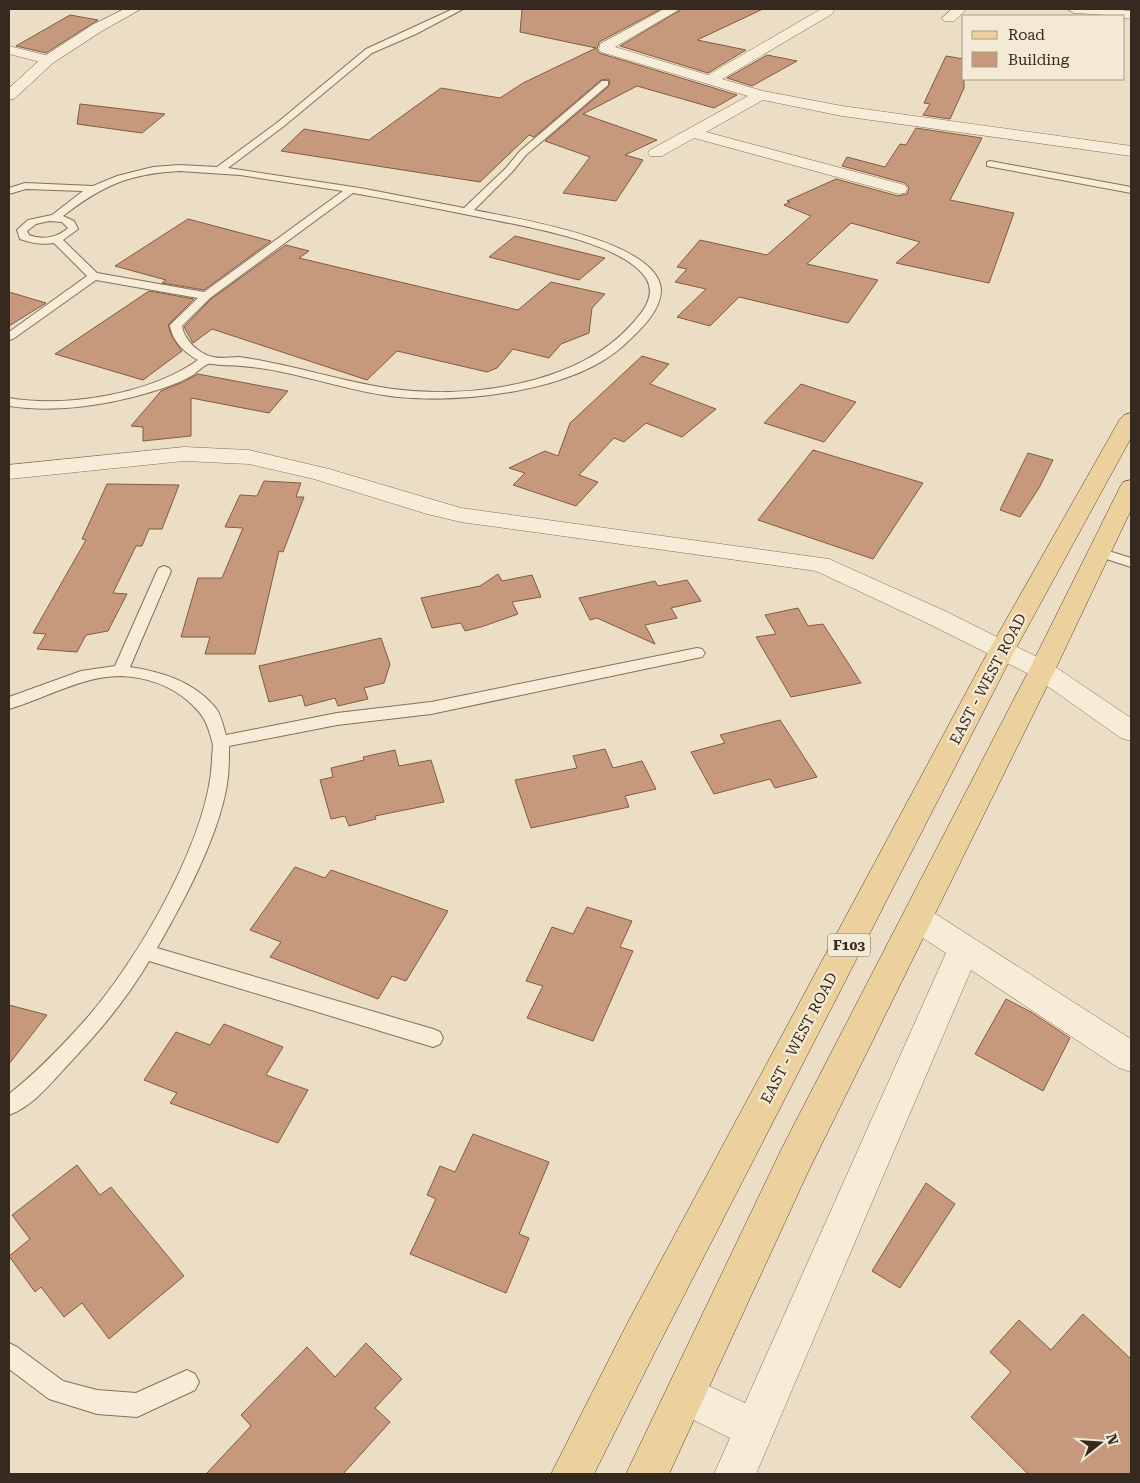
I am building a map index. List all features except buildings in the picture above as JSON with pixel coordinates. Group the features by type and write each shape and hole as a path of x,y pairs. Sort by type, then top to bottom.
{"main road":[{"name":"EAST - WEST ROAD","path":"572,1474 642,1336 1002,650 1131,419"},
{"path":"648,1474 795,1160 1042,670 1131,487"}],"street":[{"path":"9,96 48,60 98,28 134,9"},
{"path":"673,9 606,47 606,49 761,95 842,111 1131,151"},
{"path":"950,18 960,9"},
{"path":"1074,9 1096,14 1131,14"},
{"path":"710,80 827,11"},
{"path":"9,50 48,60"},
{"path":"656,153 761,95"},
{"path":"692,133 899,189"},
{"path":"9,472 184,454 259,458 321,474 435,510 821,564 936,617 1042,670 1131,731"},
{"path":"917,918 1131,1057"},
{"path":"735,1474 964,948"},
{"path":"685,1395 754,1428"}],"lane":[{"path":"217,171 282,124 369,51 459,9"},
{"path":"467,212 509,170 523,153 605,83"},
{"path":"990,164 1131,190"},
{"path":"54,218 94,189 123,178 161,169 217,171 264,176 352,190 556,230 609,249 634,262 649,274 655,283 654,302 627,336 609,352 584,366 545,379 474,394 436,396 396,393 243,362 206,360 181,341 176,334 176,325 206,296 352,190"},
{"path":"9,191 25,186 94,189"},
{"path":"9,225 25,226 41,220 54,218 65,219 73,226 69,233 56,239 36,241 30,240 22,234 25,226"},
{"path":"56,239 94,276 206,296"},
{"path":"9,337 94,276"},
{"path":"9,402 29,407 55,406 119,394 162,384 184,375 206,360"},
{"path":"1099,552 1131,563"},
{"path":"121,671 164,571"},
{"path":"221,742 336,719 431,708 696,653"},
{"path":"9,703 86,676 121,671 155,676 180,686 209,710 221,742 220,778 209,822 175,900 145,952 95,1023 38,1083 9,1106"},
{"path":"145,952 433,1038"},
{"path":"9,1355 56,1391 97,1402 137,1405 186,1382"}]}
